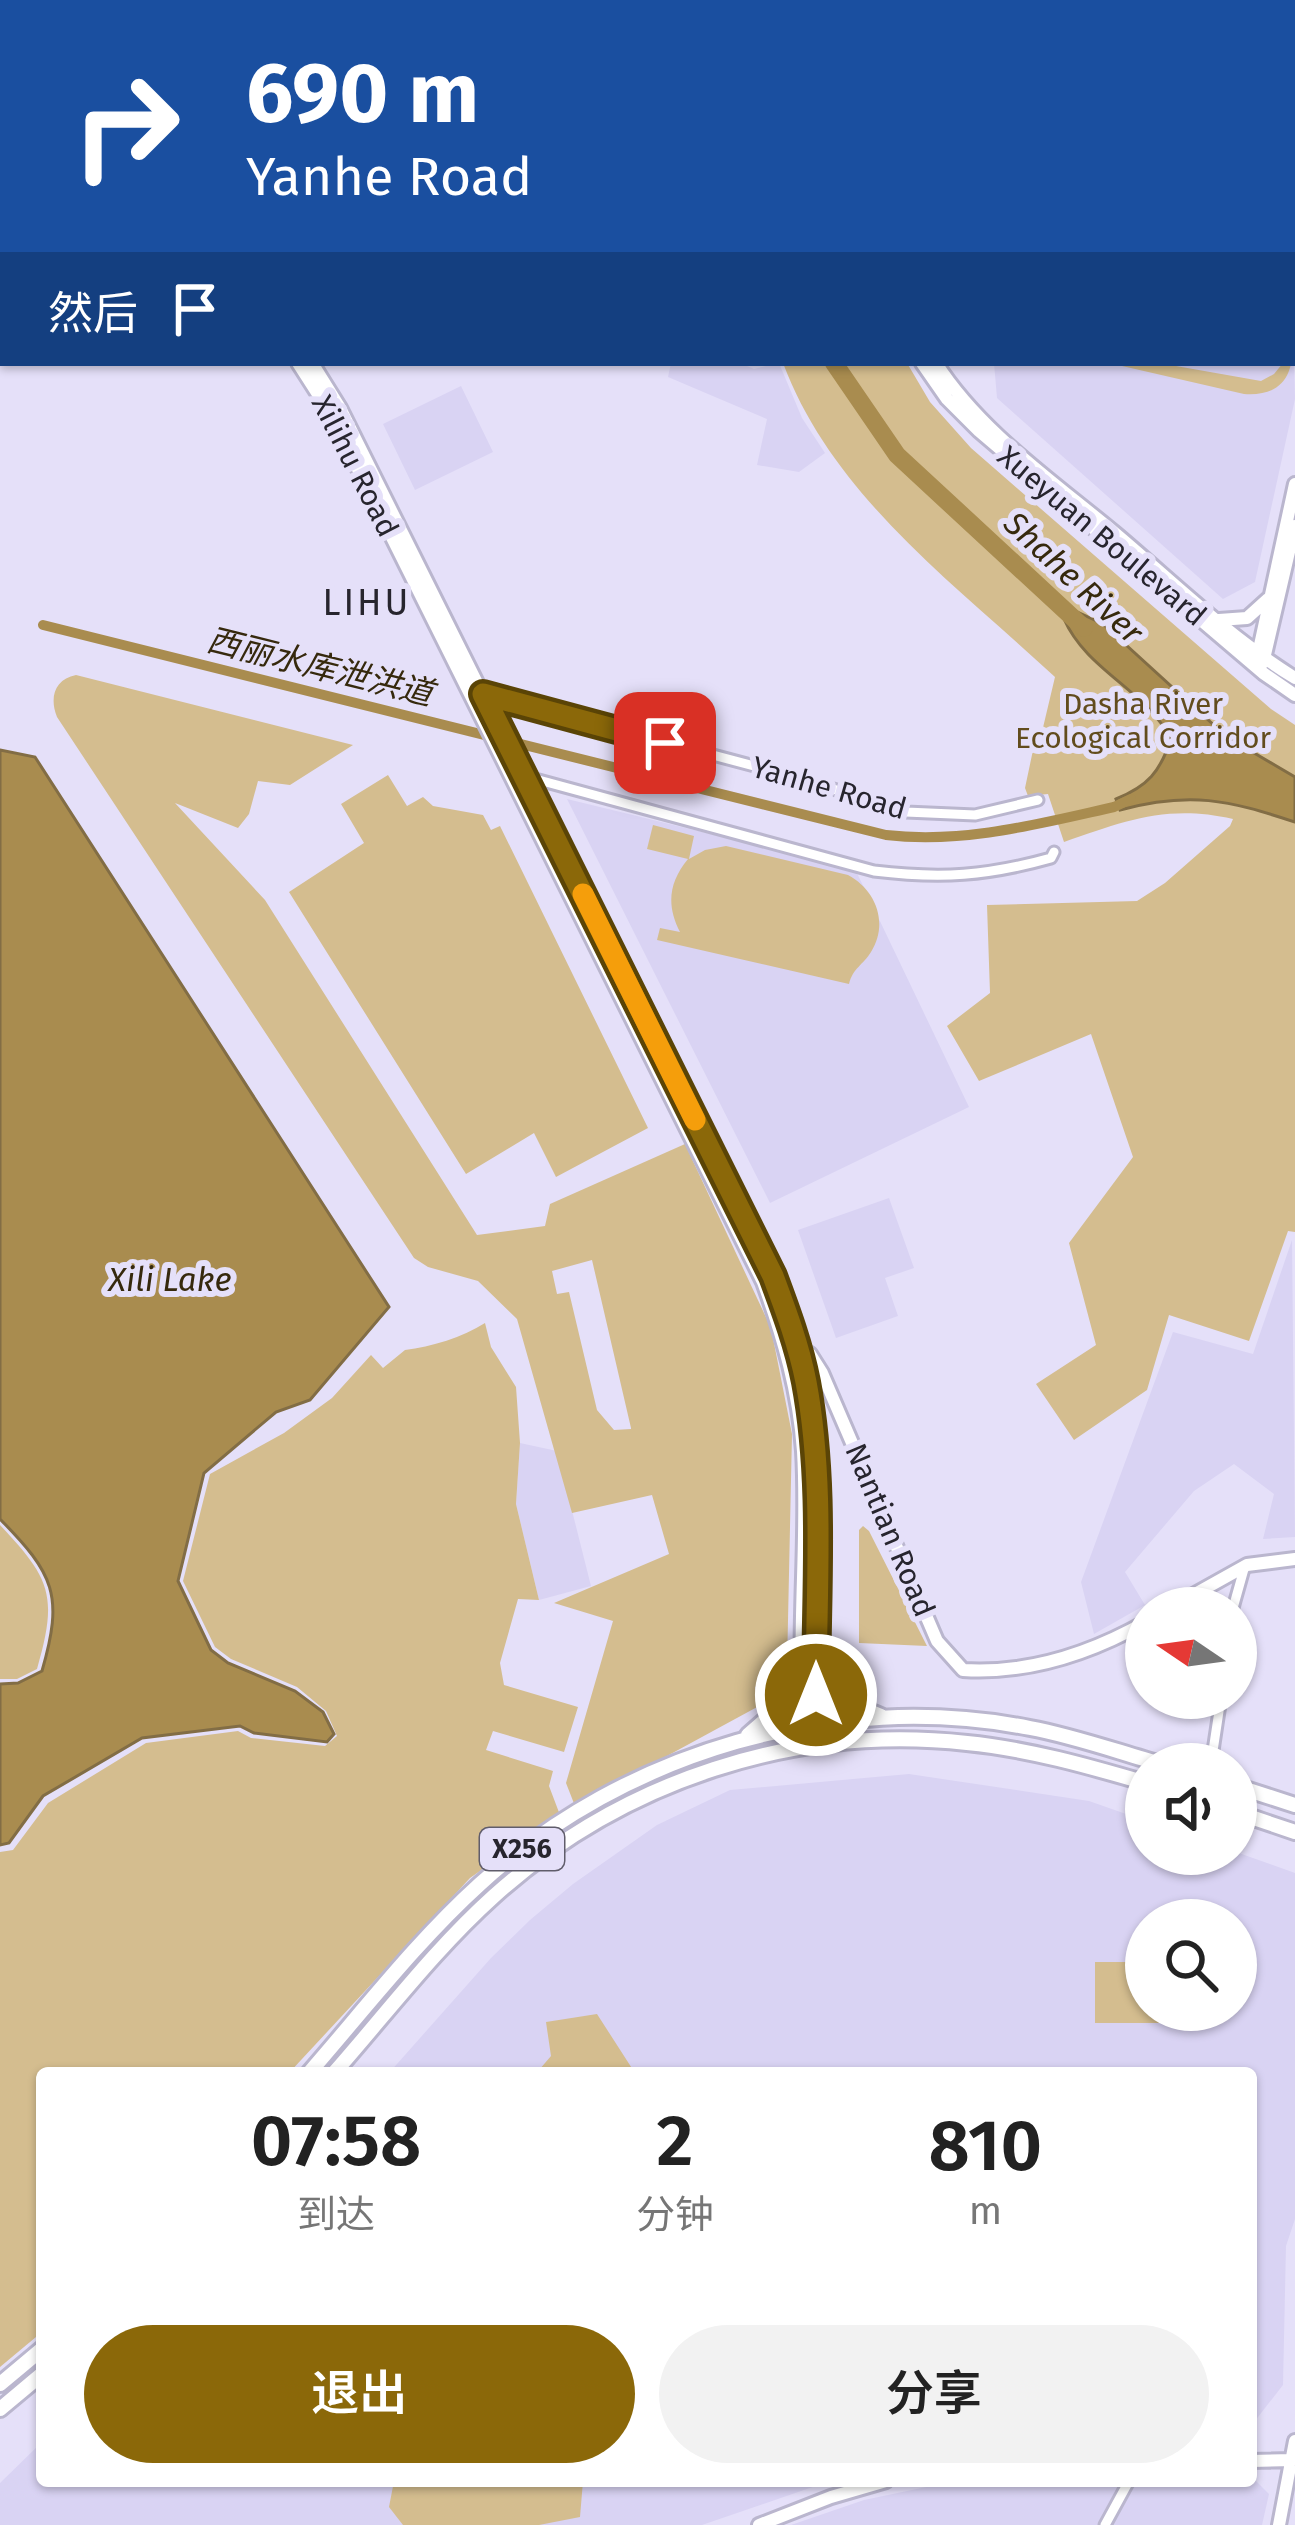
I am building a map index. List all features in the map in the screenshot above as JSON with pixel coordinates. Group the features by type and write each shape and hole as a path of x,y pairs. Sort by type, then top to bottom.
{"main road":[{"name":"Xilihu Road","path":"300,366 330,412 478,697"},
{"name":"Xilihu Road","path":"314,366 340,408 478,697"},
{"name":"Xueyuan Boulevard","path":"924,366 947,399 979,431 1260,660 1295,678"},
{"name":"Xueyuan Boulevard","path":"939,366 992,428 1216,619 1295,695"},
{"path":"1260,660 1295,484"},
{"path":"1260,660 1295,526"},
{"path":"1216,619 1247,618 1262,608 1271,592"},
{"path":"478,697 763,1282 795,1388 810,1653 826,1684 837,1694 886,1718"},
{"path":"502,745 524,776 773,1276 797,1348 813,1448 807,1746"},
{"name":"Nantian Road","path":"797,1348 810,1354 822,1372 937,1641 964,1670 997,1672 1098,1649 1125,1634"},
{"path":"1208,1587 1247,1565 1295,1559"},
{"path":"741,1741 787,1701 810,1653"},
{"name":"X256","path":"314,2067 448,1915 526,1846 626,1784 680,1761 809,1726 886,1718 944,1718 1031,1728 1125,1754"},
{"name":"X256","path":"339,2067 470,1919 560,1844 660,1789 724,1765 807,1746 886,1739 972,1743 1042,1755 1125,1777"},
{"path":"1257,1793 1295,1805"},
{"path":"1257,1819 1295,1832"},
{"path":"0,2384 36,2355"},
{"path":"0,2408 36,2379"},
{"path":"1279,2525 1295,2441"},
{"path":"1257,2461 1293,2460"},
{"path":"760,2525 866,2487"}],"street":[{"name":"Yanhe Road","path":"478,697 792,776 906,812 975,815 1038,800"},
{"path":"524,776 874,871 934,878 997,873 1051,857 1054,852"},
{"path":"1237,1587 1247,1565"},
{"path":"1105,2525 1126,2487"}],"shaded area":[{"path":"670,366 780,366 802,418 825,453 799,472 757,465 767,419 668,377"},
{"path":"994,366 1294,366 1295,399 1255,582 1223,599 997,398"},
{"path":"461,386 493,452 415,490 383,424"},
{"path":"567,799 855,869 969,1107 770,1203"},
{"path":"889,1198 914,1268 885,1278 898,1316 836,1338 798,1230"},
{"path":"1292,1240 1295,1537 1263,1539 1274,1494 1234,1464 1194,1491 1125,1572 1134,1587 1125,1587 1125,1616 1094,1634 1081,1582 1173,1332 1253,1354"},
{"path":"520,1443 557,1451 591,1586 539,1600 516,1504"},
{"path":"909,1774 1089,1801 1125,1814 1125,1875 1257,1875 1257,1859 1295,1873 1295,2219 1286,2246 1283,2385 1257,2418 1257,2067 394,2067 491,1958 573,1884 657,1825 730,1790"},
{"path":"36,2448 36,2487 813,2487 702,2525 0,2525 0,2483"},
{"path":"1257,2482 1269,2494 1262,2525 791,2525 864,2500 926,2487 1257,2487"}],"green space":[{"name":"Dasha River Ecological Corridor","path":"784,366 909,366 930,402 971,448 1295,725 1295,1232 1288,1231 1249,1341 1169,1315 1147,1390 1074,1440 1036,1384 1096,1345 1069,1243 1133,1157 1091,1034 979,1081 947,1026 990,993 987,905 1137,901 1165,883 1233,819 1167,814 1064,842 1048,794 1028,796 1025,788 1055,677 900,535 832,455"},
{"path":"1122,366 1176,366 1261,381 1281,366 1290,366 1272,390 1244,394"},
{"path":"76,675 353,745 290,785 258,781 249,814 238,828 175,803 265,900 477,1235 545,1226 550,1204 685,1144 771,1328 792,1434 787,1667 755,1687 759,1706 575,1806 566,1783 613,1621 554,1603 669,1554 652,1495 572,1513 517,1319 478,1281 428,1267 414,1258 57,717 56,690 63,680","holes":["592,1260 631,1429 614,1430 597,1410 569,1292 557,1294 552,1271"]},
{"path":"388,775 407,806 423,797 433,806 483,815 491,830 500,826 648,1128 556,1177 534,1133 466,1174 289,892 364,843 341,804"},
{"path":"653,825 694,836 689,859 726,846 858,881 877,908 879,930 871,952 849,984 657,940 660,928 680,932 672,894 688,859 647,849"},
{"path":"485,1323 491,1347 516,1387 520,1443 516,1504 539,1600 518,1599 500,1663 504,1685 578,1707 564,1752 493,1731 486,1750 553,1771 549,1786 560,1815 470,1878 295,2067 36,2067 36,2337 0,2367 0,1852 13,1850 48,1803 146,1743 238,1731 251,1738 325,1746 337,1736 326,1711 297,1687 231,1659 215,1647 183,1581 210,1474 284,1433 332,1398 371,1355 383,1368 405,1350 467,1333"},
{"path":"0,1525 40,1575 48,1606 37,1669 17,1679 0,1679"},
{"path":"863,1526 927,1646 859,1643 859,1530"},
{"path":"1095,1962 1125,1962 1125,2023 1095,2023"},
{"path":"597,2014 631,2067 542,2067 551,2056 546,2022"},
{"path":"393,2487 582,2487 580,2517 539,2525 403,2525 389,2507"}],"water":[{"path":"1071,609 1103,624 1227,737 1295,777 1295,822 1209,801 1167,801 1120,810 1116,799 1151,776 1171,739 1147,706 1074,637 1064,619"},
{"name":"Xili Lake","path":"0,750 35,757 389,1307 310,1400 276,1412 204,1473 178,1581 211,1650 228,1663 295,1691 323,1712 334,1734 327,1742 254,1733 240,1726 142,1738 43,1796 9,1843 0,1845 0,1684 18,1683 42,1671 53,1604 43,1571 0,1519"}],"waterway":[{"name":"Shahe River","path":"836,366 897,455 1084,628"},
{"name":"西丽水库泄洪道","path":"43,625 886,835 944,837 1001,831 1114,807 1131,799"}],"slow traffic":[{"path":"583,894 695,1120"}],"district":[{"name":"LIHU","path":"367,602"}],"route":[{"path":"665,743 483,694 773,1276 793,1331 806,1384 813,1448 816,1695"}]}
